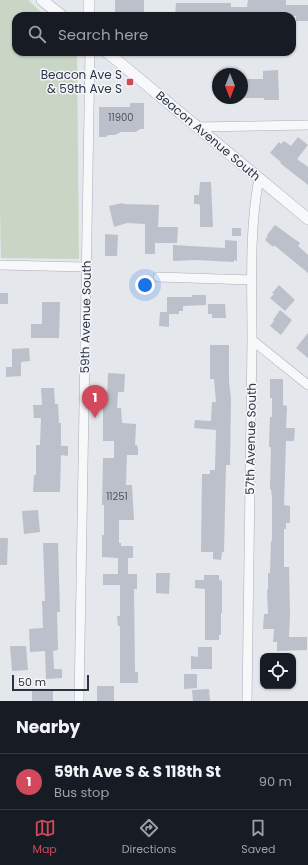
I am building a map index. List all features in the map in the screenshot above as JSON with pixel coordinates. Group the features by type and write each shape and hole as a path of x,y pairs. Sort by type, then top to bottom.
{"street":[{"path":"42,0 57,12"},
{"path":"89,0 89,12"},
{"name":"59th Avenue South","path":"79,701 90,56"},
{"name":"Beacon Avenue South","path":"112,56 308,219"},
{"path":"196,127 308,125"},
{"name":"57th Avenue South","path":"247,701 252,280 254,206 259,178"},
{"path":"0,265 86,267"},
{"path":"158,277 252,280"},
{"path":"252,340 308,385"}],"green space":[{"path":"0,0 28,0 41,12 12,12 12,56 77,56 79,259 1,258"}],"building":[{"path":"115,0 144,0 144,12 115,12"},
{"path":"248,0 286,0 286,5 308,5 308,21 296,21 296,12 175,12 176,3 231,3 231,7 247,7"},
{"path":"278,70 279,100 248,98 248,79 263,79 263,71"},
{"path":"130,103 144,103 144,129 140,129 136,132 121,132 115,135 99,137 99,107 130,107"},
{"path":"298,137 308,145 297,159 308,167 308,185 280,163 281,162 270,153 279,142 281,144 284,141 291,146"},
{"path":"200,182 211,182 213,227 200,227 200,206 199,204 194,204 194,195 199,195"},
{"path":"123,203 159,205 158,227 178,227 177,243 155,243 155,254 145,254 145,224 127,223 114,227 109,206"},
{"path":"275,225 300,243 298,246 308,255 308,273 274,245 273,247 265,240"},
{"path":"232,228 241,228 241,236 232,236"},
{"path":"105,234 118,235 117,256 105,256"},
{"path":"225,240 237,241 237,261 173,261 173,245 225,248"},
{"path":"279,285 295,300 285,311 270,298 274,294 272,293"},
{"path":"0,293 8,293 8,304 0,304"},
{"path":"192,295 206,295 206,305 183,306 183,311 179,311 179,314 169,314 169,327 159,326 160,312 167,312 167,297 192,297"},
{"path":"42,302 60,302 59,338 31,338 31,324 42,324"},
{"path":"208,304 225,304 226,318 212,318 212,314 208,314"},
{"path":"280,310 292,320 281,335 270,326"},
{"path":"308,333 308,358 296,348"},
{"path":"210,345 229,345 229,381 231,399 230,465 226,465 224,552 222,552 221,560 213,559 213,552 201,552 202,474 210,474 210,470 215,470 216,430 194,428 195,420 211,421 212,402 216,402 214,379 210,379"},
{"path":"29,348 30,361 21,362 21,376 6,377 6,367 12,367 12,349"},
{"path":"108,373 125,374 124,392 118,392 117,408 121,408 122,423 136,424 135,445 138,447 138,455 127,455 126,485 132,485 134,520 119,520 119,543 121,543 121,546 133,546 133,558 128,558 128,574 137,574 137,589 134,589 135,672 138,672 138,683 120,683 120,626 118,626 117,616 120,616 120,585 103,585 103,574 118,574 118,558 102,557 102,535 104,535 104,505 102,505 103,458 114,458 114,441 103,441 103,402 107,402"},
{"path":"270,379 283,379 283,405 287,406 286,428 295,428 294,441 286,441 284,505 290,506 290,523 286,523 286,529 284,529 284,567 289,567 289,637 307,637 307,650 277,651 277,642 273,642 274,629 263,629 264,614 268,614 267,590 268,573 270,573 272,541 272,498 270,489 271,447 269,447 270,417 272,417"},
{"path":"41,388 54,388 55,404 58,404 59,423 61,423 61,446 68,446 68,456 61,455 60,492 33,492 34,475 36,475 36,445 40,445 41,418 34,418 33,405 42,405"},
{"path":"38,510 40,532 24,534 22,511"},
{"path":"0,538 8,538 7,565 0,565"},
{"path":"43,543 58,543 60,612 57,612 58,650 53,651 54,669 62,669 62,678 46,679 45,651 30,652 29,629 43,628 42,601 45,601"},
{"path":"156,573 170,573 169,594 156,593"},
{"path":"204,575 219,575 219,580 222,582 221,635 219,635 219,640 205,640 205,589 195,588 195,580 204,580"},
{"path":"10,646 26,646 28,670 12,671"},
{"path":"198,647 212,647 212,669 191,669 191,656 198,657"},
{"path":"184,674 197,674 197,688 184,689"},
{"path":"97,686 114,686 114,701 97,701"},
{"path":"209,689 210,701 193,701 192,690"},
{"path":"53,690 53,701 32,701 32,691"}],"place":[{"name":"Beacon Ave S & 59th Ave S","path":"130,82"},
{"name":"59th Ave S & S 118th St","path":"95,418"}]}
